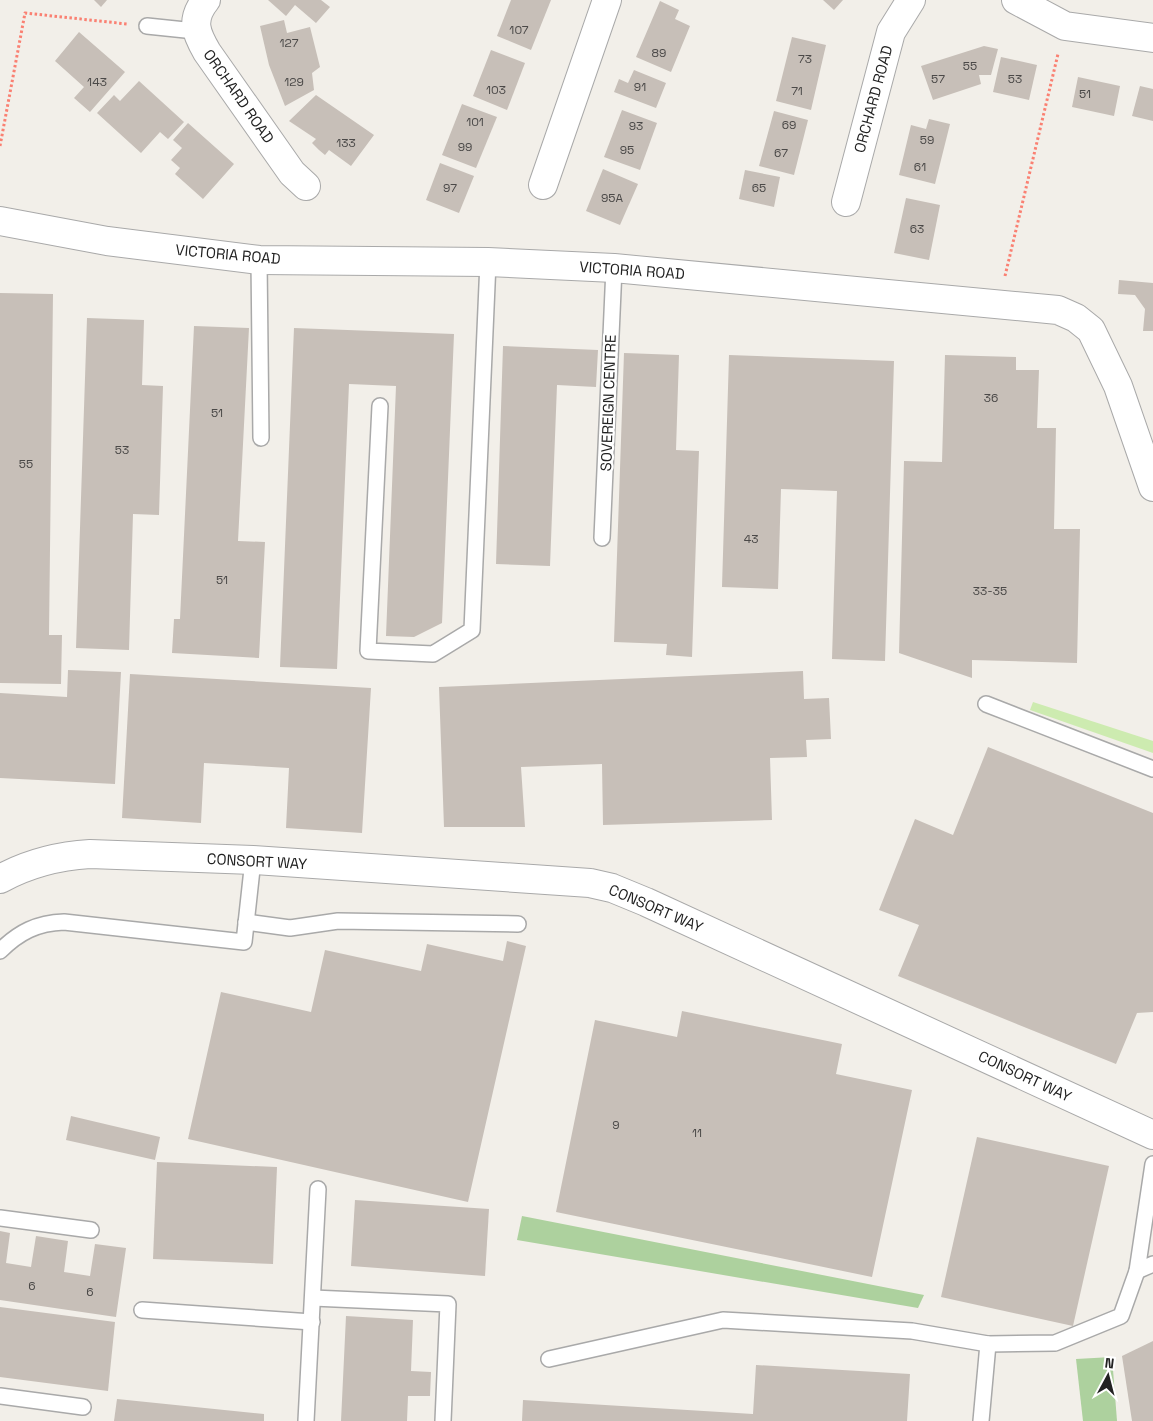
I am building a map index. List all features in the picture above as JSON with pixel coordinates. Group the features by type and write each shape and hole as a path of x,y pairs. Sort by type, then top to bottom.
{"street":[{"path":"195,31 199,9 206,0"},
{"path":"543,184 607,0"},
{"name":"ORCHARD ROAD","path":"846,202 892,32 912,0"},
{"path":"1016,0 1065,26 1153,38"},
{"name":"ORCHARD ROAD","path":"195,31 292,173 306,186"},
{"name":"VICTORIA ROAD","path":"0,221 106,241 259,260 488,262 614,268 1058,310 1076,318 1091,330 1118,386 1153,487"},
{"name":"CONSORT WAY","path":"0,879 21,868 65,855 252,860 590,882 612,888 1153,1135"}],"lane":[{"path":"147,26 195,31"},
{"path":"259,260 261,438"},
{"path":"380,406 368,651 434,654 472,630 488,262"},
{"name":"SOVEREIGN CENTRE","path":"602,538 614,268"},
{"path":"986,704 1153,769"},
{"path":"0,951 13,938 32,927 64,922 244,942 252,860"},
{"path":"246,922 290,928 338,920 518,924"},
{"path":"550,1358 723,1320 912,1331 988,1344 1055,1343 1121,1316 1137,1271 1153,1164"},
{"path":"306,1421 318,1189"},
{"path":"0,1218 91,1230"},
{"path":"1137,1271 1153,1264"},
{"path":"313,1298 448,1304 443,1421"},
{"path":"142,1310 312,1322"},
{"path":"982,1421 988,1344"},
{"path":"0,1396 84,1407"}],"path":[{"path":"0,146 25,13 147,26"},
{"path":"998,304 1065,26"}],"green space":[{"path":"1033,702 1153,741 1153,753 1030,710"},
{"path":"522,1216 924,1295 918,1308 517,1240"},
{"path":"1112,1357 1117,1421 1083,1421 1076,1359"}],"building":[{"path":"94,0 107,0 101,7"},
{"path":"268,0 321,0 330,7 316,23 295,5 286,16"},
{"path":"511,0 551,0 531,50 497,36"},
{"path":"823,0 843,0 834,10"},
{"path":"660,1 679,10 675,19 690,26 671,72 636,57"},
{"path":"284,20 287,33 310,27 320,67 312,73 314,90 285,106 269,65 260,26"},
{"path":"79,32 125,72 90,112 74,98 84,87 55,61"},
{"path":"792,37 826,45 811,110 776,101"},
{"path":"984,46 998,49 991,75 979,75 981,84 933,100 921,66"},
{"path":"491,50 525,63 507,110 473,96"},
{"path":"1001,57 1037,65 1029,100 993,92"},
{"path":"634,70 666,83 656,108 614,92 619,79 628,83"},
{"path":"1078,77 1120,86 1114,116 1072,107"},
{"path":"139,81 184,122 168,139 160,132 141,153 97,113 114,95 120,101"},
{"path":"1140,86 1153,89 1153,121 1132,116"},
{"path":"316,95 374,135 351,166 329,150 325,155 312,143 316,139 289,121"},
{"path":"462,104 497,117 476,168 442,155"},
{"path":"622,110 657,123 640,170 604,157"},
{"path":"774,111 808,120 794,175 759,166"},
{"path":"929,119 950,124 935,184 899,175 911,125 926,129"},
{"path":"188,123 234,164 203,199 175,174 180,168 171,160 182,148 173,140"},
{"path":"440,163 474,176 459,213 426,200"},
{"path":"603,169 638,184 620,225 586,211"},
{"path":"745,170 780,177 774,207 739,199"},
{"path":"906,198 940,205 929,260 894,253"},
{"path":"1119,280 1153,283 1153,331 1143,331 1145,309 1135,295 1118,294"},
{"path":"0,293 53,294 49,635 62,635 61,684 0,683"},
{"path":"87,318 144,320 142,385 163,386 159,515 133,514 129,650 76,648"},
{"path":"194,326 249,328 238,541 265,542 259,658 172,653 174,619 180,619"},
{"path":"294,328 454,334 442,623 414,637 386,636 396,386 349,384 337,669 280,667"},
{"path":"503,346 598,350 596,387 557,385 550,566 496,564"},
{"path":"624,353 679,355 676,450 699,451 692,657 666,655 667,644 614,642"},
{"path":"729,355 894,361 885,661 832,659 837,491 781,489 778,589 722,587"},
{"path":"945,355 1016,357 1016,370 1039,370 1037,428 1056,428 1054,529 1080,529 1077,663 972,660 972,678 899,653 904,461 942,462"},
{"path":"68,670 121,672 115,784 0,778 0,693 67,697"},
{"path":"803,671 804,699 829,698 831,739 806,740 807,757 770,758 772,820 603,825 602,764 521,767 525,827 444,827 439,687"},
{"path":"130,674 371,688 362,833 286,828 289,768 204,763 201,823 122,818"},
{"path":"988,747 1153,813 1153,1012 1137,1013 1116,1064 898,976 919,925 879,910 915,819 953,835"},
{"path":"507,941 526,946 468,1202 188,1139 221,992 311,1012 325,950 421,971 427,944 503,961"},
{"path":"682,1011 842,1044 836,1074 912,1090 872,1277 556,1212 595,1020 677,1037"},
{"path":"71,1116 160,1137 155,1160 66,1140"},
{"path":"977,1137 1109,1166 1073,1326 941,1297"},
{"path":"157,1162 277,1167 273,1264 153,1259"},
{"path":"355,1200 489,1209 485,1276 351,1266"},
{"path":"0,1231 10,1233 6,1263 31,1267 36,1236 68,1241 64,1272 90,1276 95,1244 126,1248 116,1317 0,1300"},
{"path":"0,1307 115,1322 108,1391 0,1377"},
{"path":"346,1316 413,1320 411,1371 431,1372 430,1396 408,1396 407,1421 341,1421"},
{"path":"1153,1341 1153,1421 1132,1421 1122,1356"},
{"path":"756,1365 910,1374 907,1421 522,1421 523,1400 753,1414"},
{"path":"117,1399 264,1414 264,1421 114,1421"}]}
